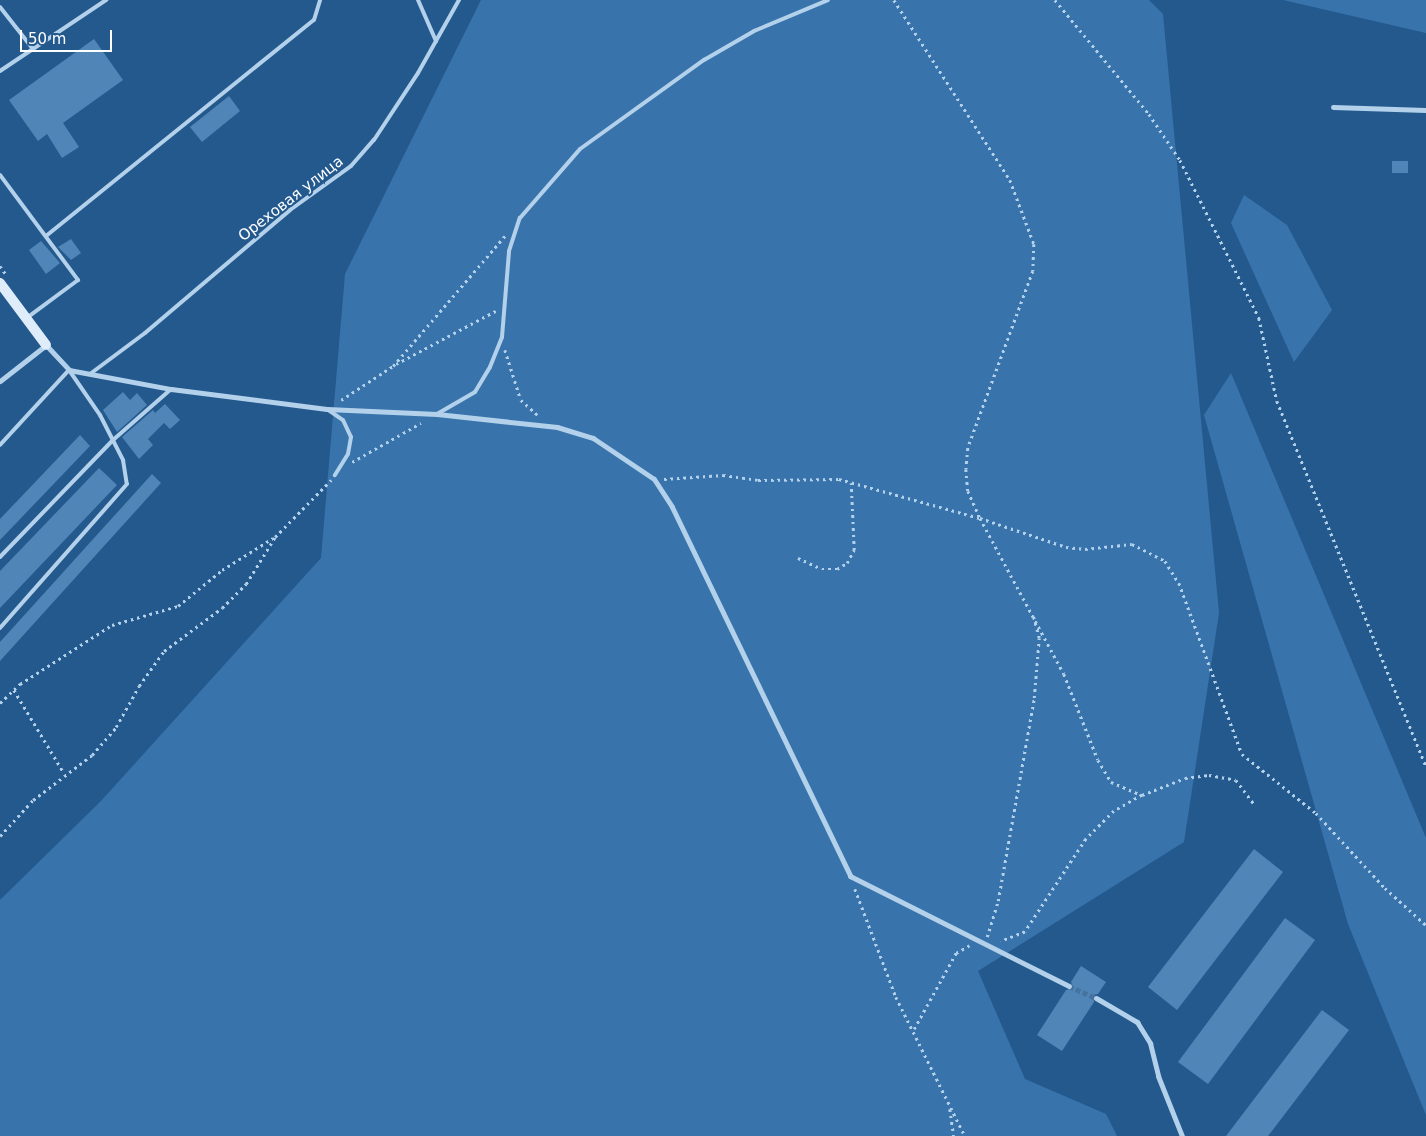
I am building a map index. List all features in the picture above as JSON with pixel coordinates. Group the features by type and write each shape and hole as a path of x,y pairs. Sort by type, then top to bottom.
{"street":[{"path":"1333,107 1426,110"},
{"path":"0,283 46,346 69,370 171,389 327,409 437,414 557,427 593,438 654,480 672,506 850,876 1069,986"},
{"path":"0,381 46,346"},
{"path":"1096,998 1137,1022 1150,1043 1158,1076 1182,1136"}],"lane":[{"path":"0,71 106,0"},
{"path":"46,236 314,20 320,0"},
{"path":"418,0 436,40"},
{"name":"Ореховая улица","path":"90,374 145,333 290,210 351,166 374,140 459,0"},
{"path":"437,414 475,392 502,337 509,251 520,218 580,149 704,60 754,32 828,0"},
{"path":"0,7 34,49"},
{"path":"0,175 78,280 26,318"},
{"path":"0,445 69,370 113,440 123,460 126,484 0,628"},
{"path":"0,557 113,440 171,389"},
{"path":"327,409 343,420 351,437 348,454 335,475"}],"path":[{"path":"894,0 1010,180 1027,218 1034,244 1033,271 968,448 966,469 968,491 980,518 1064,674 1098,760 1111,782 1142,794"},
{"path":"1055,0 1149,114 1180,160 1251,300 1259,318 1276,401 1426,767"},
{"path":"393,366 508,233"},
{"path":"327,409 393,366 504,306"},
{"path":"502,337 511,377 521,400 557,427"},
{"path":"0,836 33,800 64,773 92,755 116,727 139,686 164,651 222,608 246,584 275,537 335,475 384,442 437,414"},
{"path":"654,480 723,475 758,480 839,479 980,518 1066,547 1085,549 1132,544 1151,552 1168,565 1179,584 1242,754 1316,813 1384,888 1426,925"},
{"path":"798,558 822,569 837,569 846,563 854,550 851,483"},
{"path":"0,703 14,690 112,625 178,606 222,570 275,537"},
{"path":"985,944 998,901 1034,698 1038,638 1032,612"},
{"path":"14,690 64,773"},
{"path":"914,1029 956,953 968,946 1005,941 1025,932 1086,839 1114,812 1142,794 1185,778 1209,775 1236,780 1254,804"},
{"path":"850,876 896,997 914,1029 965,1136"},
{"path":"950,1105 954,1136"}],"shaded area":[{"path":"481,0 1149,0 1163,14 1219,613 1184,842 978,971 1025,1079 1106,1114 1117,1136 0,1136 0,900 101,801 321,558 345,274"},
{"path":"1283,0 1426,0 1426,33"},
{"path":"1244,195 1287,225 1332,310 1294,362 1231,223"},
{"path":"1231,373 1426,838 1426,1115 1348,924 1204,415"}],"building":[{"path":"94,39 123,80 63,123 79,147 62,158 47,134 38,141 9,100"},
{"path":"229,96 240,111 202,142 190,127"},
{"path":"1392,161 1408,161 1408,173 1392,173"},
{"path":"71,239 81,253 71,260 58,247"},
{"path":"41,241 60,263 46,274 29,250"},
{"path":"123,392 130,400 137,393 147,405 117,432 103,410"},
{"path":"165,404 180,420 170,429 164,423 148,439 153,445 139,459 122,437 153,410 155,413"},
{"path":"80,435 90,446 0,540 0,519"},
{"path":"99,468 117,485 0,608 0,571"},
{"path":"152,474 161,483 0,661 0,642"},
{"path":"1254,849 1283,872 1177,1010 1148,987"},
{"path":"1285,918 1315,940 1208,1084 1178,1062"},
{"path":"1081,966 1106,982 1098,994 1093,995 1094,1002 1062,1051 1037,1035 1066,990 1073,988 1071,982"},
{"path":"1322,1010 1349,1030 1268,1136 1226,1136"}],"tunnel":[{"path":"1069,986 1096,998"}]}
